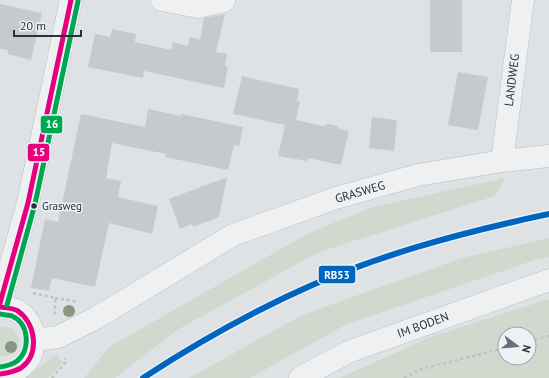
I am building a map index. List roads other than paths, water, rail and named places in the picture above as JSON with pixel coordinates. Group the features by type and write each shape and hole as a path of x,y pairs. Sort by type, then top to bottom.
{"street":[{"path":"0,303 28,203 71,0"},
{"path":"162,0 198,7 224,1"},
{"name":"LANDWEG","path":"502,161 522,0"},
{"name":"GRASWEG","path":"35,340 58,337 96,318 233,235 336,198 418,175 502,161 549,156"},
{"name":"IM BODEN","path":"300,378 348,352 549,280"},
{"path":"0,307 17,310 30,323 35,340 34,351 29,360 21,368 12,373 0,374"}],"place":[{"name":"Grasweg","path":"34,206"}]}
